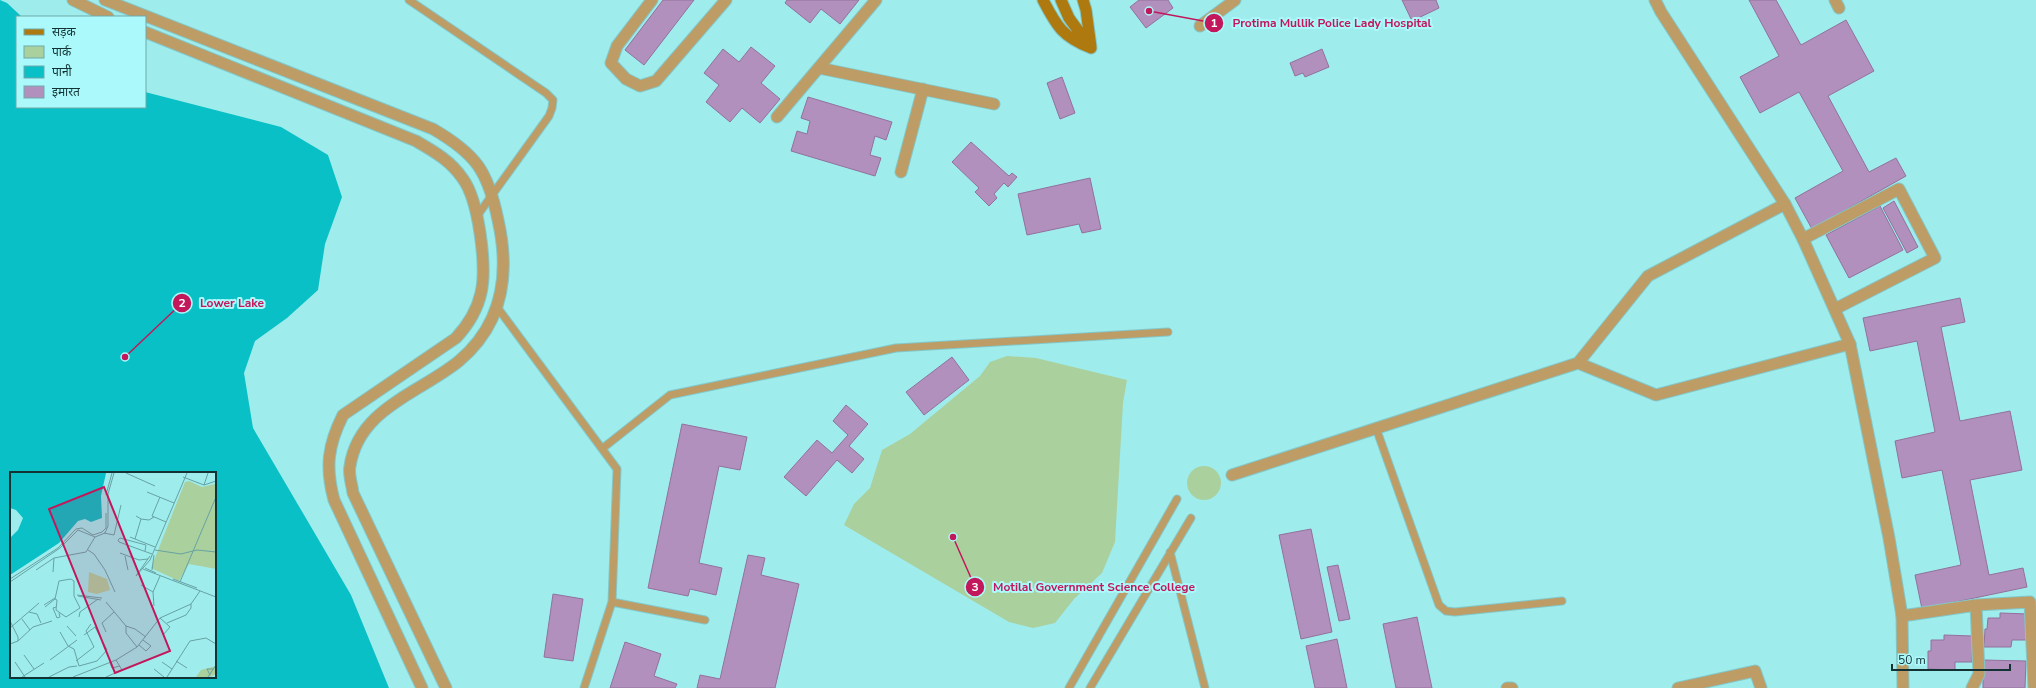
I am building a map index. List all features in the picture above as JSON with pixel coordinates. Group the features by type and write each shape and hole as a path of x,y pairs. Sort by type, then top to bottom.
{"main road":[{"path":"1043,0 1054,21 1072,40 1091,48"},
{"path":"1061,0 1069,18 1091,48"},
{"path":"1082,0 1086,10 1091,48"}],"street":[{"path":"73,0 106,16"},
{"path":"105,0 146,16"},
{"path":"652,0 617,46 611,62 626,79 640,86 656,81 726,0"},
{"path":"777,117 876,0"},
{"path":"1200,26 1235,0"},
{"path":"1656,0 1661,12 1785,204 1803,238 1836,309 1850,344 1889,538 1902,616 1904,688"},
{"path":"146,16 433,129 448,138 481,168 492,192 503,243 504,280 497,307 483,335 459,361 384,410 367,427 355,445 349,467 353,492 446,688"},
{"path":"146,32 416,141 444,157 464,180 472,197 482,245 481,292 476,309 467,325 456,338 344,415 334,433 329,460 329,482 334,500 422,688"},
{"path":"819,68 994,104"},
{"path":"901,172 923,89"},
{"path":"1803,238 1899,189 1935,258 1836,309"},
{"path":"1232,475 1578,363 1648,276 1785,204"},
{"path":"1578,363 1656,395 1850,344"},
{"path":"1902,616 1976,605 2030,602 2034,688"},
{"path":"1972,688 1979,674 1976,605"},
{"path":"1678,688 1755,671 1761,688"},
{"path":"1507,688 1512,688"}],"lane":[{"path":"409,0 546,93 553,100 549,116 492,192 477,216"},
{"path":"497,307 603,448 617,469 612,602 584,688"},
{"path":"603,448 670,395 880,351 896,348 1168,332"},
{"path":"1376,428 1439,605 1446,611 1455,612 1562,601"},
{"path":"1069,688 1177,499"},
{"path":"1090,688 1191,518"},
{"path":"1170,552 1205,688"},
{"path":"612,602 706,620"}],"green space":[{"path":"1007,356 1036,358 1127,380 1123,403 1115,542 1102,573 1074,599 1055,623 1033,628 1009,622 844,525 854,504 870,488 882,450 910,434 980,376 990,362"},
{"path":"1201,466 1207,466 1216,471 1220,477 1220,489 1216,495 1207,500 1201,500 1192,495 1187,486 1187,480 1192,471"}],"water":[{"path":"0,0 7,3 21,16 16,16 16,108 146,108 146,92 281,127 328,155 342,197 325,244 318,290 287,318 255,341 244,373 253,428 351,595 389,688 0,688"}],"building":[{"path":"663,0 694,0 644,65 625,50"},
{"path":"787,0 859,0 840,24 821,9 810,23 785,3"},
{"path":"1139,0 1168,0 1173,8 1146,28 1130,7"},
{"path":"1402,0 1436,0 1439,8 1412,21"},
{"path":"1749,0 1776,0 1801,45 1846,20 1874,71 1828,96 1869,172 1896,158 1906,176 1812,229 1795,198 1843,171 1799,92 1760,113 1740,77 1779,56"},
{"path":"751,47 775,66 761,83 780,99 760,123 742,108 730,122 706,102 719,85 704,73 723,49 739,62"},
{"path":"1322,49 1329,67 1305,77 1303,73 1295,76 1290,63"},
{"path":"1062,77 1075,113 1060,119 1047,83"},
{"path":"808,97 892,122 886,140 875,136 870,155 881,158 875,176 791,151 797,131 807,134 810,121 801,118"},
{"path":"971,142 1009,176 1012,173 1017,177 1008,187 1004,183 994,194 997,198 989,206 975,192 979,188 952,162"},
{"path":"1090,178 1101,229 1082,233 1079,224 1027,235 1018,194"},
{"path":"1894,201 1918,247 1907,253 1883,208"},
{"path":"1880,206 1903,250 1849,278 1826,235"},
{"path":"1960,298 1965,322 1941,327 1960,421 2010,411 2022,470 1970,480 1989,575 2023,568 2027,587 1922,609 1915,575 1961,565 1942,470 1902,478 1895,441 1935,432 1917,341 1870,351 1863,318"},
{"path":"952,357 969,380 924,415 906,392"},
{"path":"846,405 868,424 849,446 864,459 852,473 837,460 806,496 784,477 817,440 832,453 848,435 833,421"},
{"path":"682,424 747,437 740,470 719,466 699,563 722,568 716,595 690,589 688,596 648,588"},
{"path":"1311,529 1332,632 1301,639 1279,535"},
{"path":"748,555 765,558 761,575 799,584 775,688 697,688 700,675 720,679"},
{"path":"1338,565 1350,619 1339,621 1327,567"},
{"path":"553,594 583,599 573,661 544,657"},
{"path":"2000,613 2029,614 2028,640 2012,640 2011,647 1984,647 1985,629 1987,629 1988,618 2000,618"},
{"path":"1417,617 1432,688 1396,688 1383,624"},
{"path":"1944,635 1973,636 1972,662 1955,662 1955,670 1928,669 1928,651 1931,651 1931,640 1944,640"},
{"path":"1337,639 1347,688 1315,688 1306,646"},
{"path":"625,642 661,654 654,676 677,684 675,688 610,688"},
{"path":"1983,660 2026,661 2025,688 1983,688"}],"place":[{"name":"Protima Mullik Police Lady Hospital","path":"1149,11"},
{"name":"Lower Lake","path":"125,357"},
{"name":"Motilal Government Science College","path":"953,537"}]}
